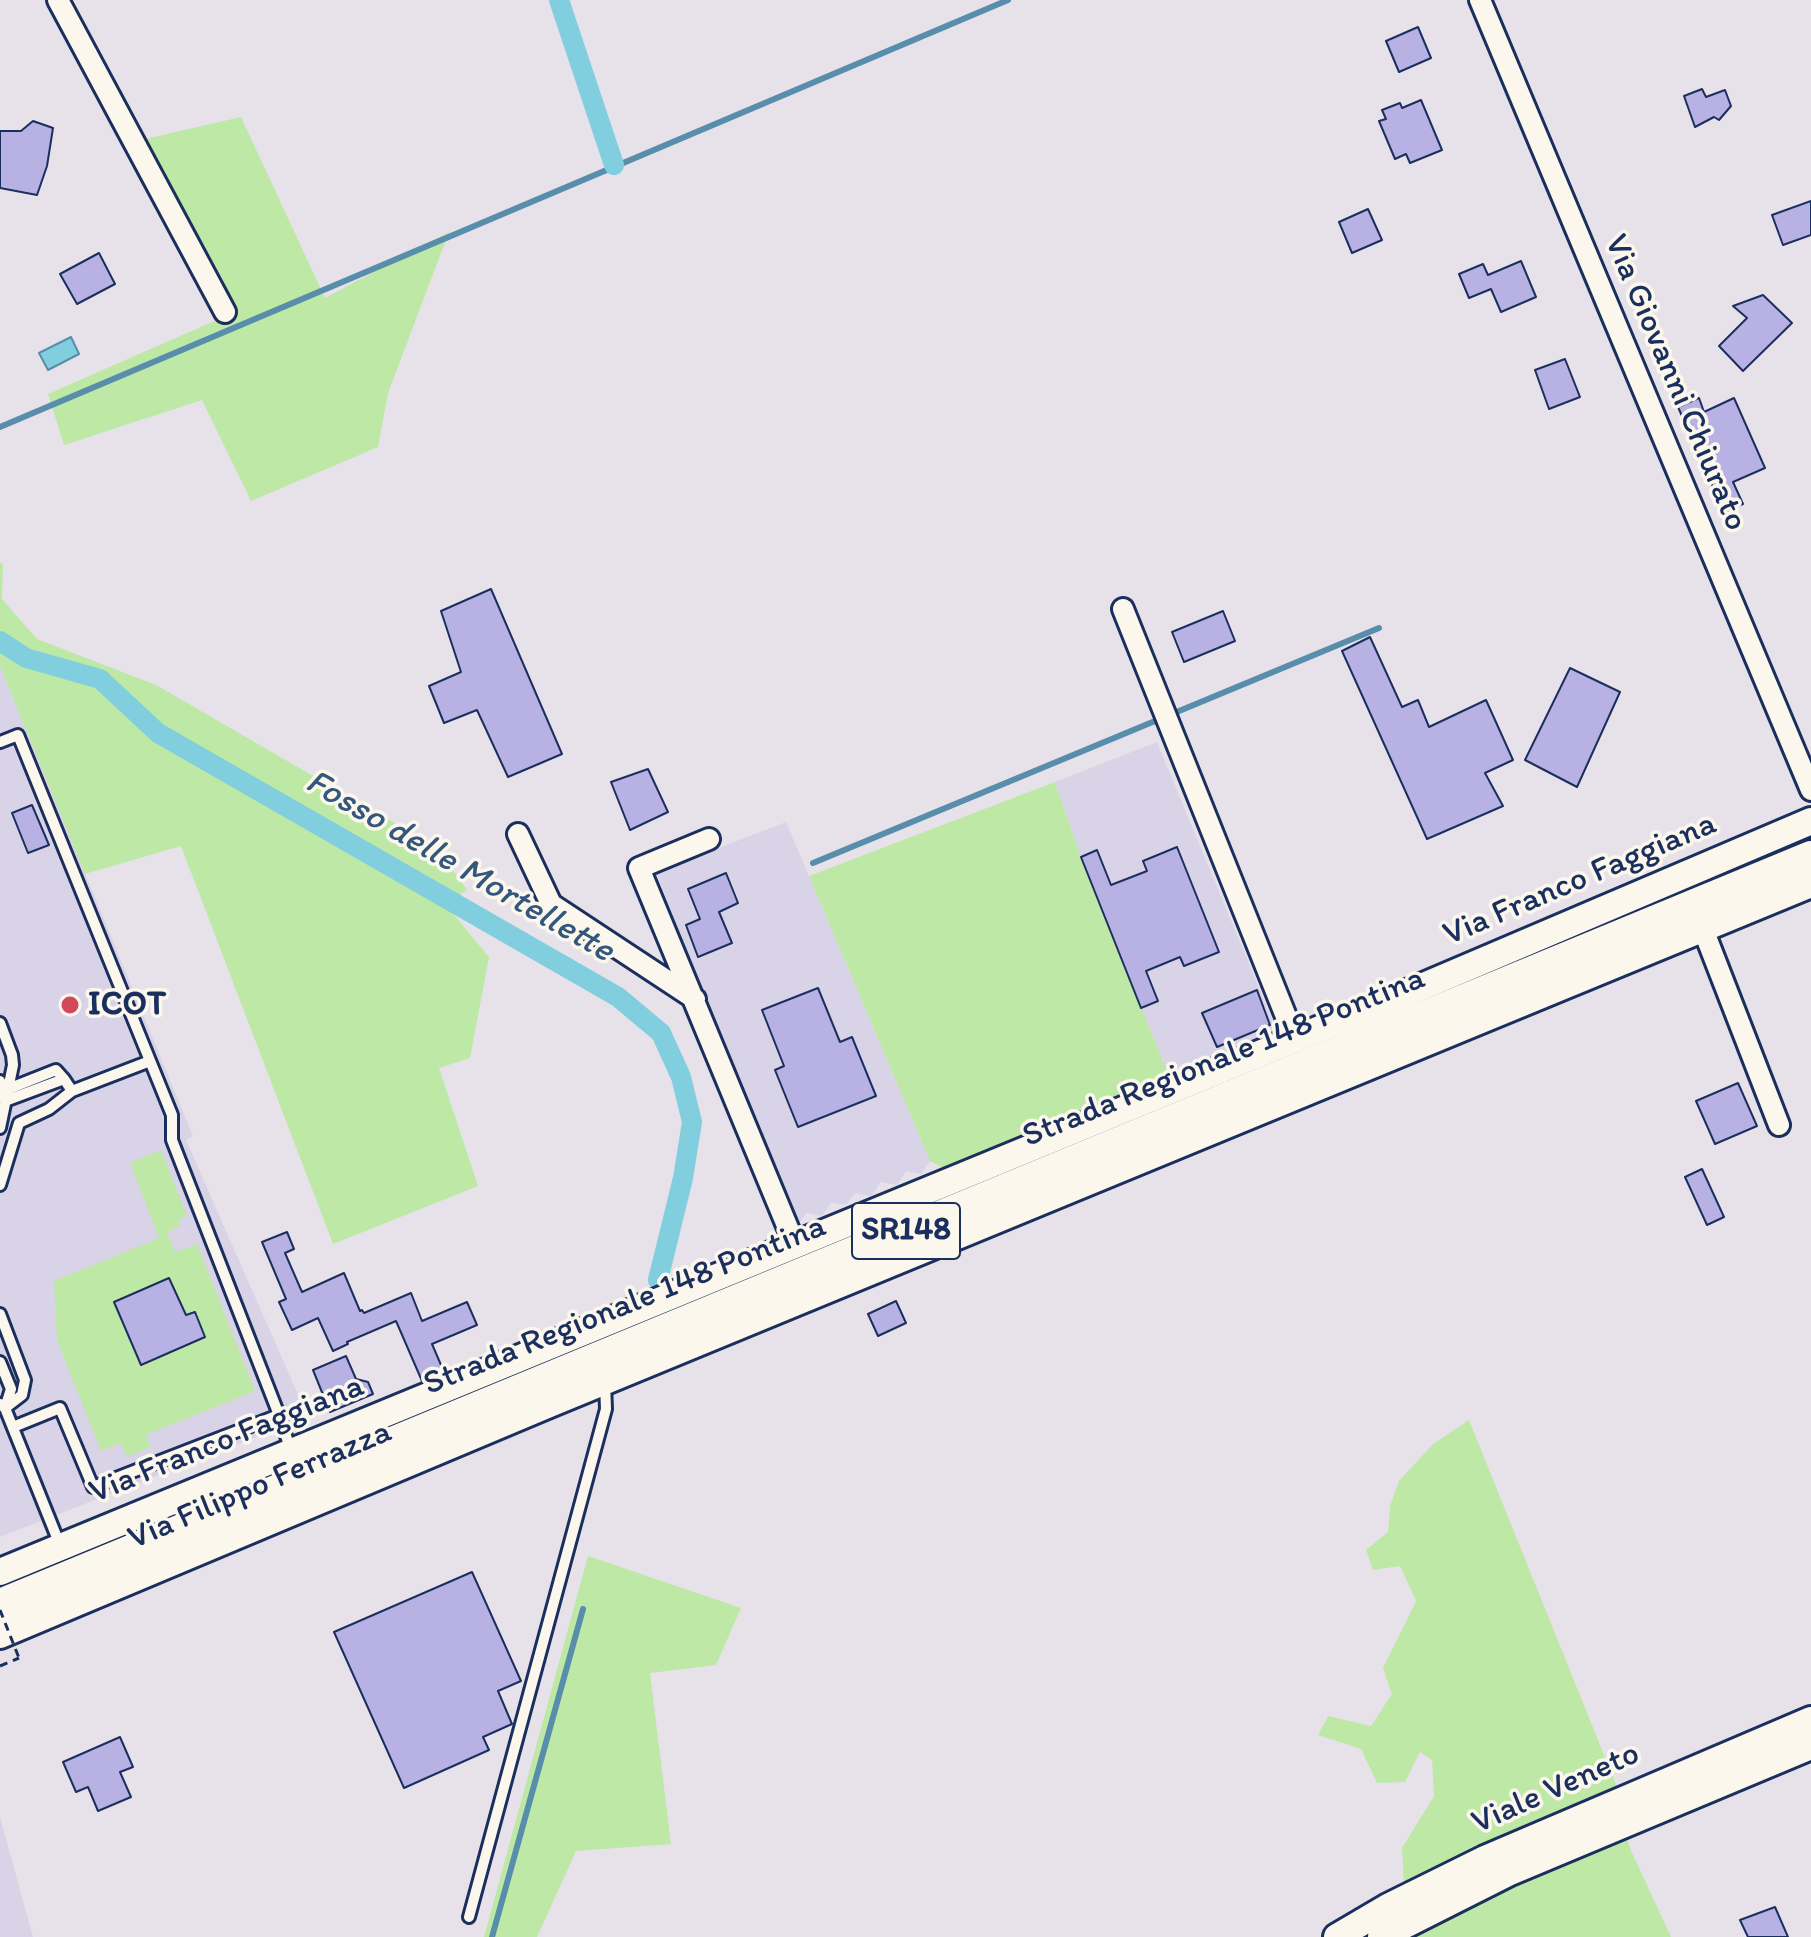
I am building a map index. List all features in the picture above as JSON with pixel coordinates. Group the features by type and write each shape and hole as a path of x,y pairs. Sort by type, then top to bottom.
{"main road":[{"name":"Strada Regionale 148 Pontina","path":"0,1607 1811,857"}],"street":[{"path":"58,0 225,312"},
{"name":"Via Giovanni Chiurato","path":"1480,0 1811,790"},
{"path":"1123,609 1295,1039"},
{"name":"Via Franco Faggiana","path":"0,1572 1295,1039 1811,821"},
{"path":"518,834 551,904 695,999"},
{"path":"709,839 639,868 795,1245"},
{"name":"Via Filippo Ferrazza","path":"0,1635 604,1381 1811,884"},
{"path":"1703,929 1779,1125"},
{"name":"Viale Veneto","path":"1337,1937 1388,1907 1485,1859 1811,1720"},
{"name":"Viale Veneto","path":"1381,1937 1535,1860 1811,1746"}],"lane":[{"path":"0,742 18,735 172,1115 172,1140 292,1452"},
{"path":"0,1023 12,1055 4,1085 5,1101 0,1128"},
{"path":"0,1185 19,1123 49,1109 72,1091 150,1061"},
{"path":"4,1085 56,1070 72,1091"},
{"path":"5,1101 64,1079"},
{"path":"0,1314 25,1380 22,1395 3,1406"},
{"path":"0,1362 11,1389 3,1406"},
{"path":"469,1917 606,1409 604,1381"},
{"path":"3,1406 61,1547"},
{"path":"13,1427 60,1408 93,1487 279,1415"}],"path":[{"path":"0,1607 19,1658 0,1666"}],"shaded area":[{"name":"ICOT","path":"0,666 193,1136 186,1140 308,1417 0,1537"},
{"path":"1157,742 1279,1036 1171,1081 1081,857 1055,782"},
{"path":"786,822 930,1161 921,1174 906,1171 897,1185 881,1182 871,1196 855,1193 846,1205 831,1203 822,1216 807,1213 795,1227 656,872"},
{"path":"0,1817 33,1937 0,1937"}],"green space":[{"path":"241,117 325,298 449,232 388,393 378,447 251,501 202,400 64,445 48,394 235,312 145,139"},
{"path":"0,563 3,564 2,599 37,639 156,685 436,847 467,890 445,904 489,957 470,1058 439,1068 478,1186 333,1244 181,846 85,874 0,666"},
{"path":"1055,782 1081,857 1171,1081 949,1171 930,1161 809,876"},
{"path":"161,1150 187,1216 178,1220 180,1226 167,1232 175,1252 197,1244 255,1391 146,1435 150,1447 127,1457 121,1443 101,1451 57,1340 54,1281 159,1238 130,1163","holes":["169,1278 186,1315 195,1312 205,1337 141,1364 114,1302"]},
{"path":"1469,1420 1619,1792 1629,1846 1671,1937 1391,1937 1404,1883 1402,1848 1434,1796 1432,1760 1420,1752 1405,1782 1377,1783 1361,1749 1318,1735 1328,1716 1371,1726 1392,1694 1383,1668 1416,1601 1400,1566 1373,1570 1366,1550 1388,1532 1390,1506 1399,1481 1433,1444"},
{"path":"588,1556 741,1608 716,1665 650,1673 671,1844 576,1851 537,1937 484,1937"}],"water":[{"path":"71,337 79,354 48,370 39,353"}],"building":[{"path":"1418,27 1431,58 1399,72 1386,41"},
{"path":"1702,89 1706,97 1725,90 1731,106 1719,120 1714,117 1695,127 1684,96"},
{"path":"1421,100 1442,150 1410,163 1406,154 1395,159 1379,121 1386,119 1382,110 1400,103 1402,108"},
{"path":"33,121 53,128 47,166 37,195 0,188 0,131 21,131"},
{"path":"1811,201 1811,235 1783,245 1772,215"},
{"path":"1368,209 1382,240 1352,253 1339,222"},
{"path":"99,253 115,284 77,304 60,274"},
{"path":"1521,261 1536,297 1501,312 1491,289 1469,298 1459,274 1483,264 1488,275"},
{"path":"1763,295 1792,323 1743,371 1719,346 1747,318 1733,306"},
{"path":"1565,359 1580,397 1549,409 1535,370"},
{"path":"1699,398 1704,412 1734,398 1765,468 1733,482 1743,504 1724,512 1678,407"},
{"path":"491,589 562,754 508,777 477,710 444,723 429,686 461,672 441,611"},
{"path":"1223,611 1235,641 1184,662 1172,632"},
{"path":"1370,637 1402,707 1418,700 1429,727 1486,700 1513,760 1485,773 1503,806 1427,839 1342,651"},
{"path":"1570,668 1620,692 1577,787 1525,760"},
{"path":"648,769 668,812 630,830 611,782"},
{"path":"32,805 49,845 28,853 12,813"},
{"path":"1177,847 1219,952 1184,966 1180,957 1146,971 1158,1001 1141,1008 1081,857 1097,850 1111,885 1147,871 1143,861"},
{"path":"726,873 738,903 719,912 732,943 698,957 686,925 700,919 688,889"},
{"path":"818,988 840,1042 852,1037 876,1096 798,1127 775,1070 784,1066 762,1010"},
{"path":"1257,990 1270,1025 1217,1047 1202,1013"},
{"path":"1738,1083 1757,1126 1715,1144 1696,1101"},
{"path":"1702,1169 1724,1217 1707,1225 1685,1177"},
{"path":"287,1232 294,1249 285,1253 302,1292 344,1273 360,1311 364,1313 411,1293 422,1321 467,1302 477,1325 432,1344 444,1372 422,1381 396,1321 333,1351 318,1318 292,1330 279,1302 286,1299 262,1242"},
{"path":"169,1278 186,1315 195,1312 205,1337 141,1365 114,1302"},
{"path":"896,1301 906,1323 878,1336 868,1314"},
{"path":"346,1356 356,1379 368,1382 373,1394 330,1412 313,1370"},
{"path":"472,1572 521,1681 498,1691 512,1724 483,1737 489,1750 404,1788 334,1632"},
{"path":"120,1737 133,1767 120,1772 131,1797 98,1811 88,1787 76,1792 63,1762"},
{"path":"1775,1907 1788,1937 1748,1937 1740,1920"}],"waterway":[{"path":"559,0 614,165"},
{"path":"0,427 1008,0"},
{"path":"813,863 1379,628"},
{"name":"Fosso delle Mortellette","path":"0,641 26,658 100,679 158,733 618,997 661,1033 681,1077 692,1122 683,1178 658,1280"},
{"name":"Fosso delle Mortellette","path":"492,1937 583,1609"}],"place":[{"name":"ICOT","path":"70,1005"}]}
